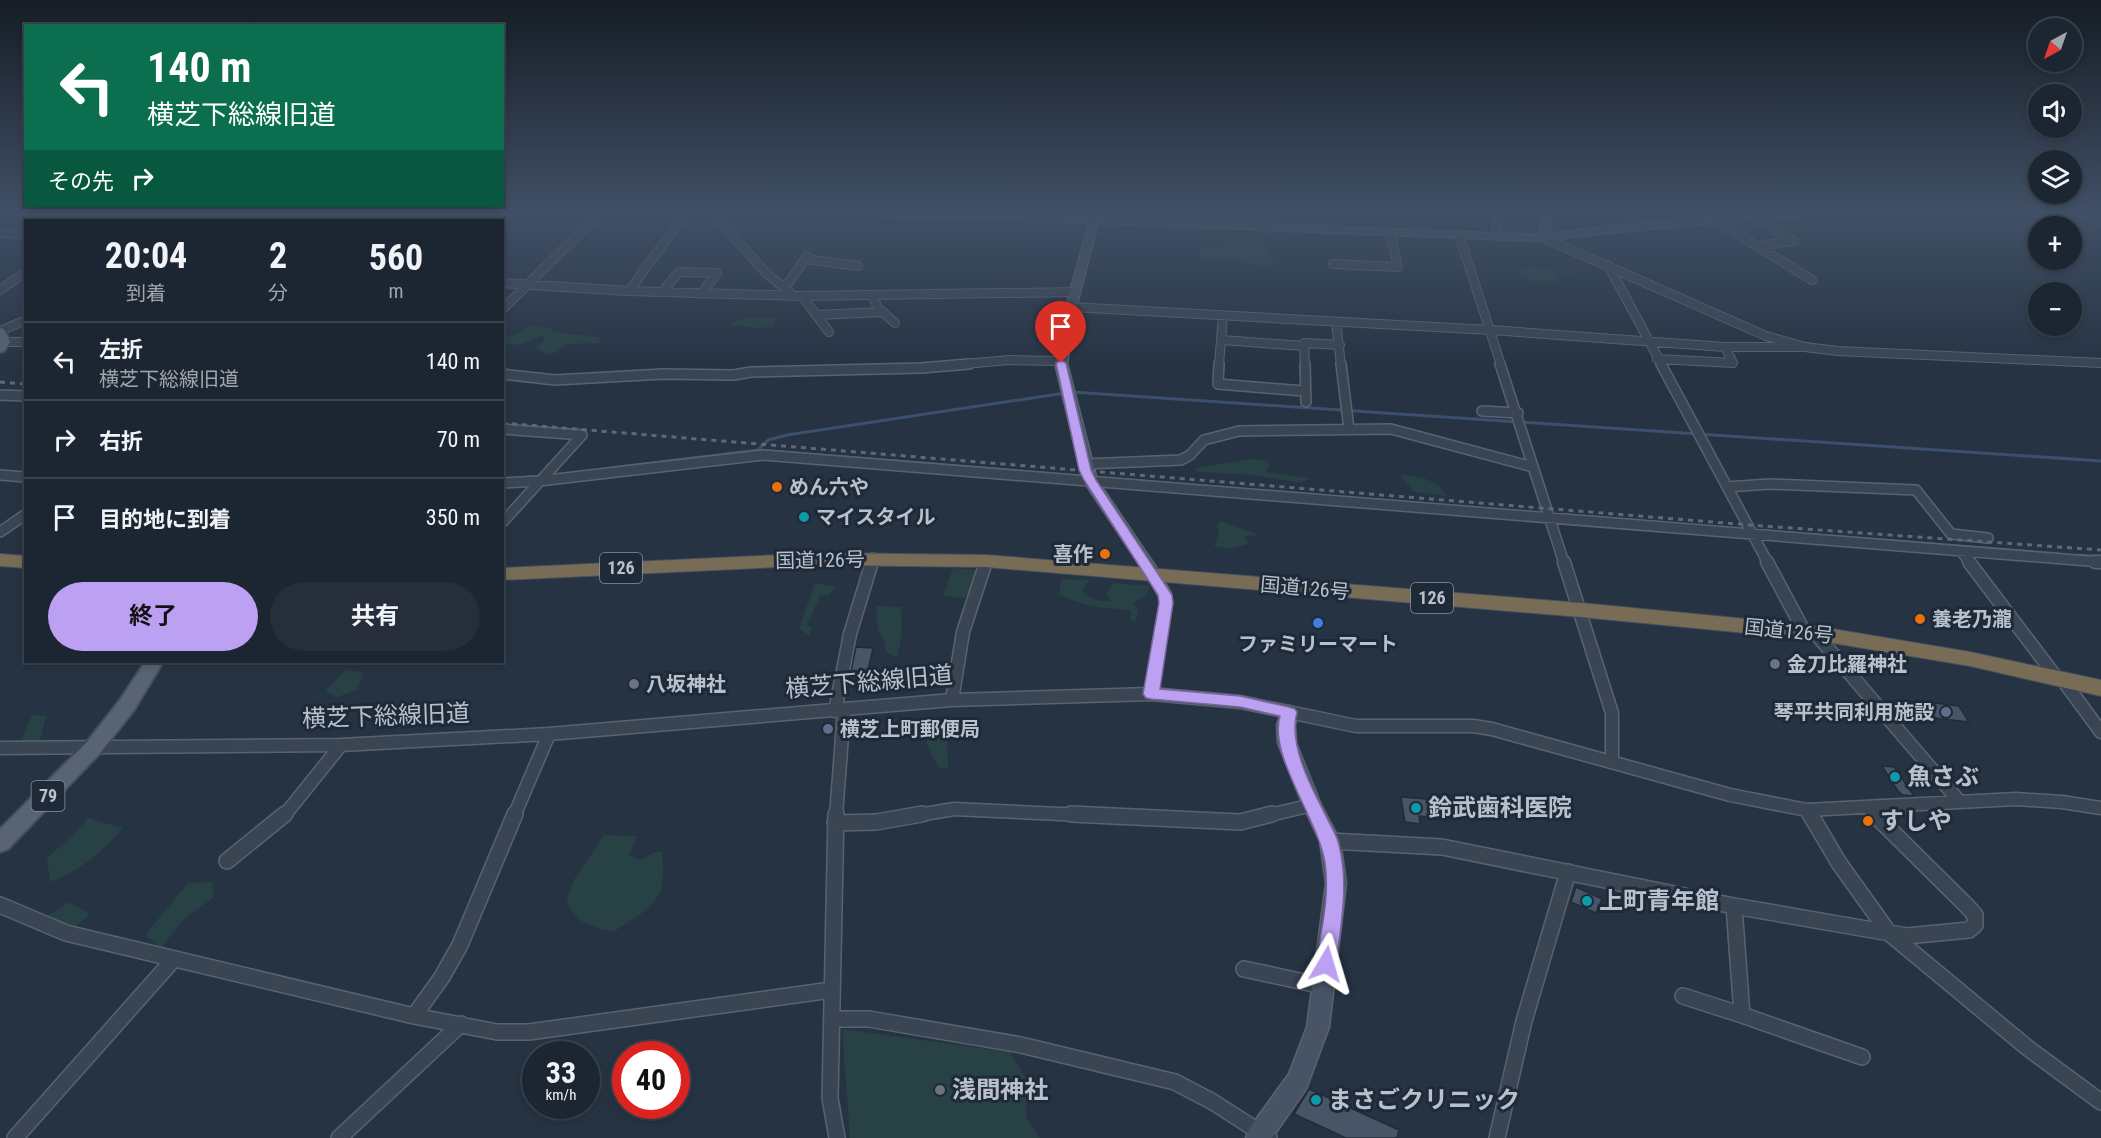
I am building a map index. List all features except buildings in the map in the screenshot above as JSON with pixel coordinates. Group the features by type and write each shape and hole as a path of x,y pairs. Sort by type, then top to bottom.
{"highway":[{"name":"国道126号","path":"504,574 820,559 986,561 1581,610 1809,632 1905,646 2101,688"},
{"path":"0,560 24,562"}],"main road":[{"name":"79","path":"0,843 94,747 127,705 153,663"}],"street":[{"path":"504,308 551,262"},
{"path":"629,291 650,262"},
{"path":"756,262 766,273 798,296 829,332"},
{"path":"783,286 803,262"},
{"path":"833,262 858,266"},
{"path":"1084,262 1071,307 1061,361 1088,474 1165,595 1166,603 1151,694"},
{"path":"1333,264 1398,267 1397,262"},
{"path":"1468,262 1612,713 1612,760"},
{"path":"1601,262 1766,336 1805,347"},
{"path":"1783,262 1812,280"},
{"path":"1608,265 1727,487 1809,632 1959,801"},
{"path":"662,292 679,272 717,273 702,294"},
{"path":"0,290 21,275"},
{"path":"504,283 629,291 798,296 1076,292"},
{"path":"872,296 879,309 895,323"},
{"path":"1071,307 1491,330 1725,347 1805,347 1838,351 2101,363"},
{"path":"816,315 884,312"},
{"path":"1223,315 1218,384 1304,391"},
{"path":"1,338 24,321"},
{"path":"1336,322 1349,429"},
{"path":"1,338 24,342"},
{"path":"1222,340 1304,346"},
{"path":"1306,402 1304,343 1340,345"},
{"path":"1657,358 1733,363 1725,347"},
{"path":"504,374 555,380 663,374 734,375 752,372 921,368 1009,360 1061,361"},
{"path":"0,395 24,396"},
{"path":"1482,411 1518,413"},
{"path":"504,429 582,435 504,520"},
{"path":"1088,474 1181,460 1190,455 1204,440 1239,431 1349,429 1391,429 1533,467"},
{"path":"504,483 763,455 1088,474 1549,517 2101,562"},
{"path":"0,475 24,477"},
{"path":"1727,487 1769,484 1916,490 1951,534 1988,538"},
{"path":"0,532 24,515"},
{"path":"1961,551 2101,732"},
{"path":"837,1138 831,1098 831,990 839,711 850,634 873,558"},
{"path":"952,700 963,632 986,561"},
{"name":"横芝下総線旧道","path":"0,748 341,745 549,734 952,700 1151,694 1240,702 1356,726 1473,726 1492,729 1612,760 1730,795 1807,810 2016,799 2101,808"},
{"path":"832,1019 869,1019 1021,1045 1175,1082 1213,1102 1262,1137 1298,1081 1318,1027 1336,883 1330,842 1287,743 1286,725 1289,712"},
{"path":"414,1016 460,945 549,734"},
{"path":"227,861 284,817 341,745"},
{"path":"835,824 876,822 954,809 1240,822 1312,805"},
{"path":"1330,842 1442,847 1734,906 1907,936 1969,930 1975,926 1976,921 1967,906 1867,807"},
{"path":"1807,810 1839,863 1889,933 2056,1070 2101,1102"},
{"path":"1497,1138 1524,1021 1568,872"},
{"path":"0,905 66,933 414,1016 498,1032 529,1032 831,990"},
{"path":"1734,906 1742,1015"},
{"path":"15,1138 174,959"},
{"path":"1244,969 1323,986"},
{"path":"1683,996 1862,1057"},
{"path":"339,1138 461,1024"}],"green space":[{"path":"1236,262 1272,262 1271,266"},
{"path":"1520,269 1567,271 1578,275 1555,273 1557,281 1534,281 1519,275"},
{"path":"743,318 777,318 772,327 757,328 730,324"},
{"path":"529,326 551,328 551,332 598,337 602,343 567,344 547,355 535,346 543,343 545,337 540,336 520,345 504,343 504,335 513,336"},
{"path":"1251,459 1268,461 1269,468 1265,472 1310,478 1301,483 1253,475 1198,472 1195,468"},
{"path":"1400,475 1427,479 1443,490 1447,496 1414,492"},
{"path":"1221,521 1259,535 1245,536 1248,544 1228,549 1214,546 1219,532 1217,526"},
{"path":"953,568 977,570 971,590 965,598 943,596"},
{"path":"1062,579 1089,580 1082,591 1084,594 1104,601 1111,601 1107,594 1113,583 1150,586 1146,595 1133,603 1138,610 1136,621 1130,619 1131,610 1094,606 1059,594"},
{"path":"815,583 836,587 828,596 819,595 819,600 807,624 812,628 809,636 799,629"},
{"path":"876,606 901,607 902,633 897,658 886,652 885,642 878,630"},
{"path":"346,670 364,673 357,690 337,697 325,691"},
{"path":"32,715 46,716 40,740 21,742"},
{"path":"935,721 947,739 948,768 940,769 928,748 924,728"},
{"path":"88,818 123,828 90,860 50,882 47,858"},
{"path":"604,835 637,836 629,856 641,860 654,852 662,852 663,880 655,901 631,921 613,932 585,923 570,908 566,900 575,878"},
{"path":"212,882 214,897 182,921 161,948 145,935 188,883"},
{"path":"69,902 90,914 72,929 46,917"},
{"path":"842,1029 1010,1052 1027,1081 1026,1117 1040,1138 850,1138"}],"waterway":[{"path":"1072,392 2101,461"},
{"path":"758,450 768,440 787,435 1065,393"},
{"path":"610,468 758,450"},
{"path":"758,450 1738,529"},
{"path":"521,478 543,476"},
{"path":"1779,532 2061,554"},
{"path":"2075,555 2097,556"}],"railway":[{"path":"0,382 24,384"},
{"path":"504,423 1749,525 2101,550"}],"place":[{"name":"めん六や","path":"777,487"},
{"name":"マイスタイル","path":"804,517"},
{"name":"喜作","path":"1105,554"},
{"name":"養老乃瀧","path":"1920,619"},
{"name":"ファミリーマート","path":"1318,623"},
{"name":"金刀比羅神社","path":"1775,664"},
{"name":"八坂神社","path":"634,684"},
{"name":"琴平共同利用施設","path":"1946,712"},
{"name":"横芝上町郵便局","path":"828,729"},
{"name":"魚さぶ","path":"1895,777"},
{"name":"鈴武歯科医院","path":"1416,808"},
{"name":"すしや","path":"1868,821"},
{"name":"上町青年館","path":"1587,901"},
{"name":"浅間神社","path":"940,1090"},
{"name":"まさごクリニック","path":"1316,1100"}],"route":[{"path":"1061,363 1085,470 1165,595 1166,603 1151,694 1240,702 1289,712 1286,725 1287,743 1330,842 1334,863 1336,883 1326,964"}]}
